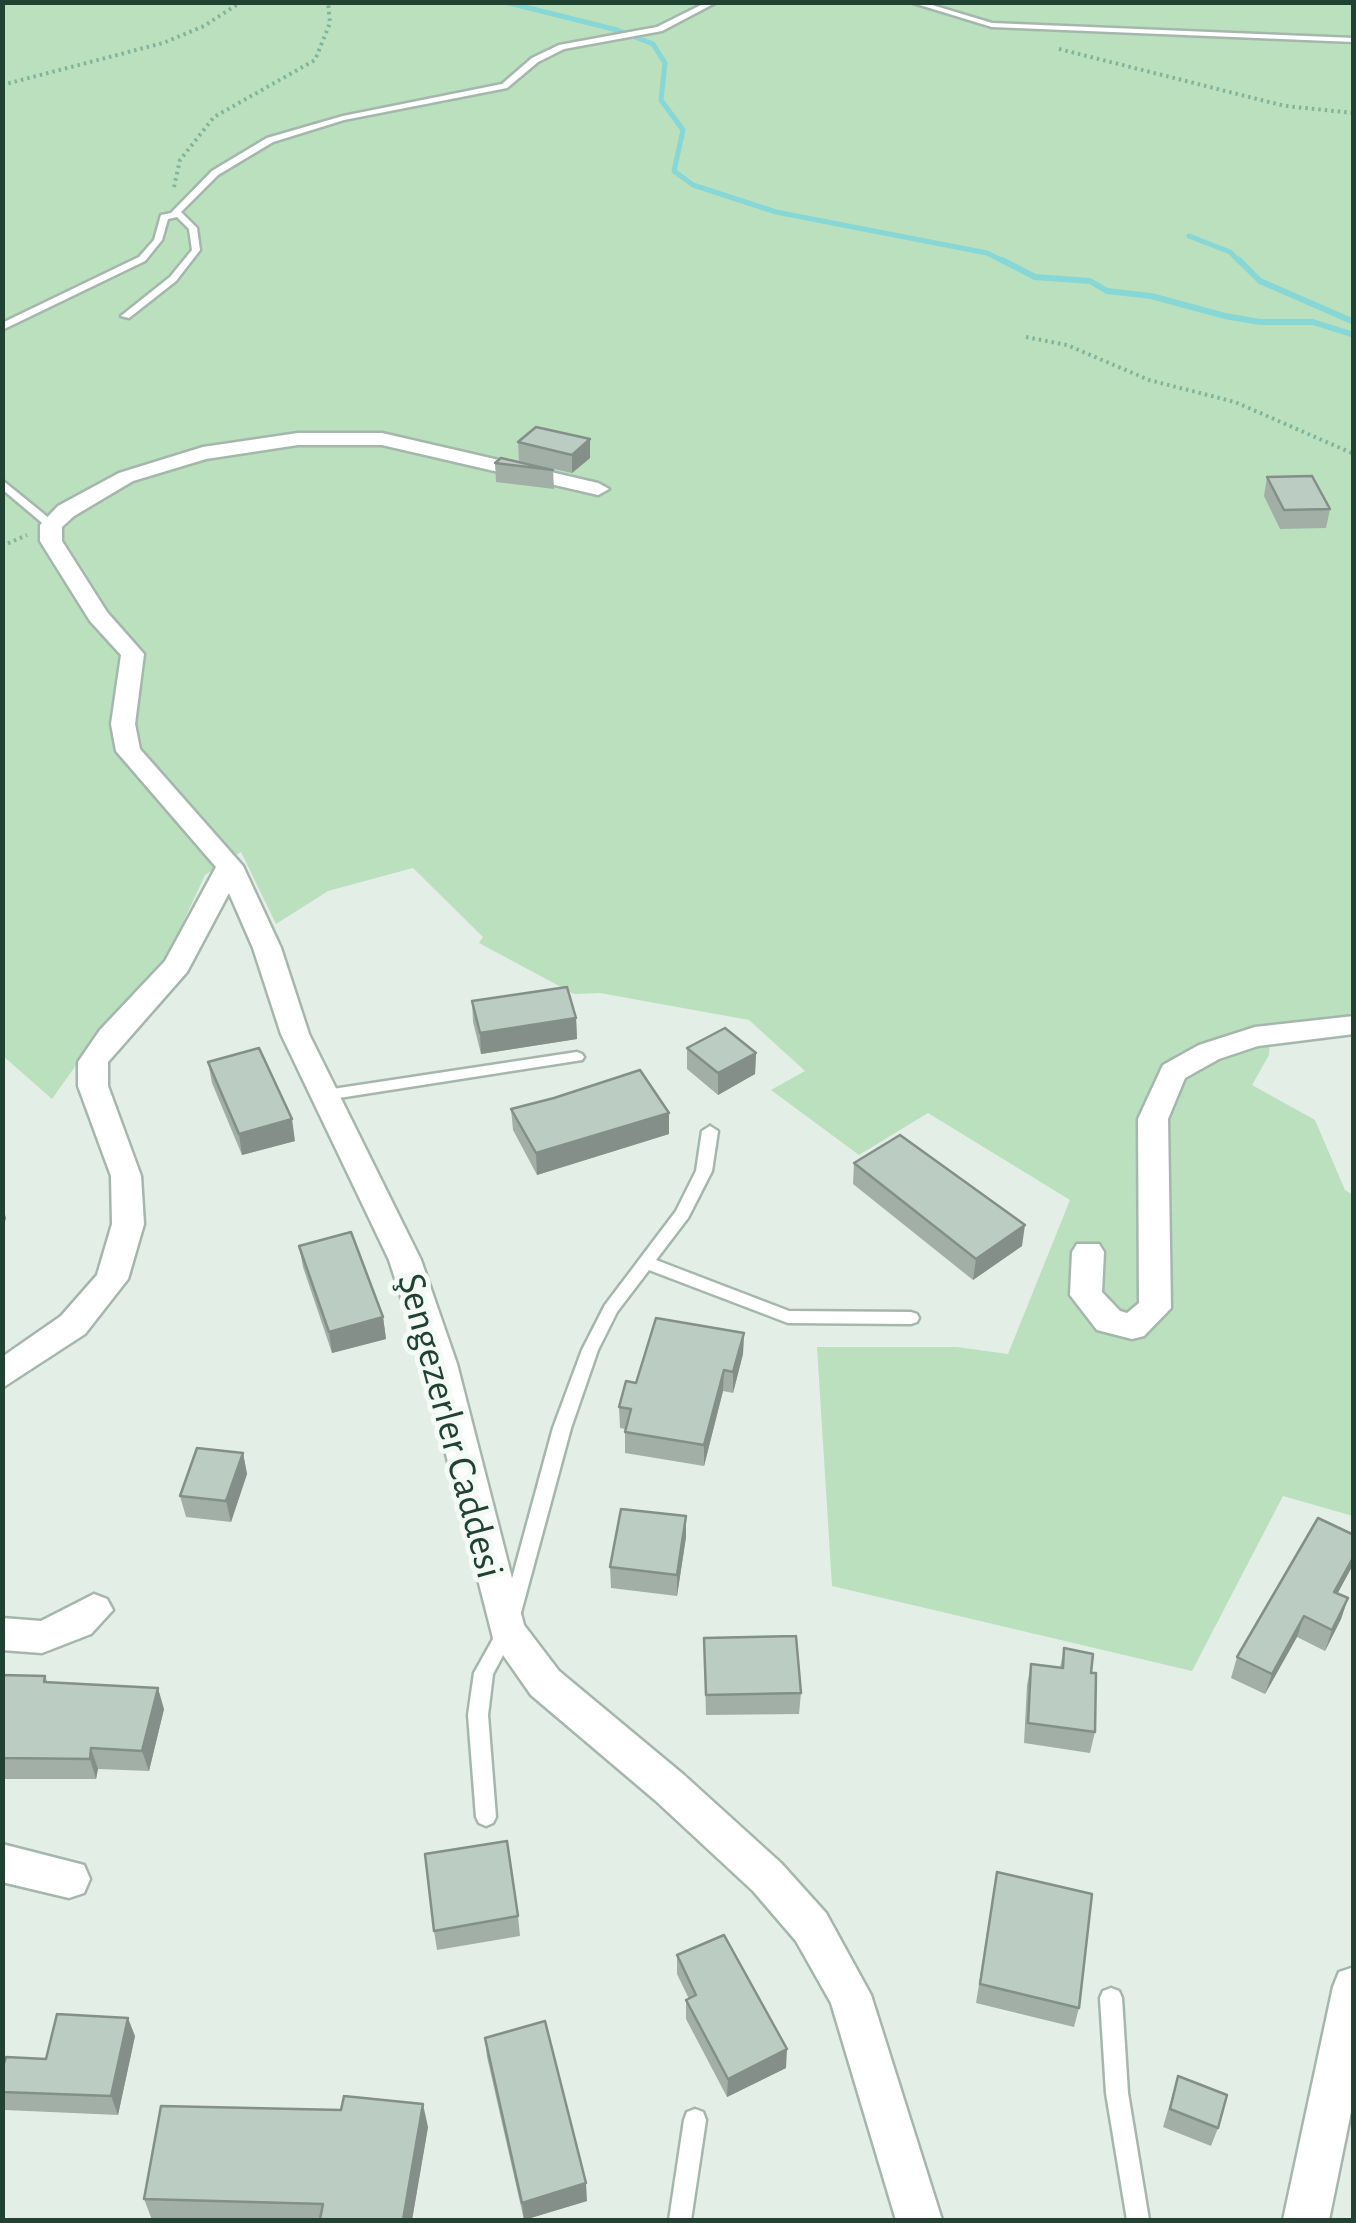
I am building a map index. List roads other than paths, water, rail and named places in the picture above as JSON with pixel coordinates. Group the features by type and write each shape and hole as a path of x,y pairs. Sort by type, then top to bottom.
{"street":[{"path":"50,525 94,493 154,467 230,448 318,437 402,443 598,489"},
{"name":"Şengezerler Caddesi","path":"50,525 50,541 60,560 132,654 134,664 123,724 128,751 230,866 268,948 294,1034 405,1260 440,1364 507,1630 545,1683 698,1813 812,1927 850,1995 919,2220"},
{"path":"2,1375 73,1325 112,1279 128,1224 126,1176 93,1086 93,1062 110,1036 177,966 230,866"},
{"path":"1088,1252 1086,1295 1109,1321 1132,1327 1155,1308 1153,1119 1173,1072 1209,1052 1255,1037 1354,1025"},
{"path":"2,1634 23,1639 42,1637 62,1631 94,1610"},
{"path":"2,1863 69,1879"},
{"path":"1306,2220 1354,1987"}],"lane":[{"path":"2,328 142,259 158,240 164,216 175,213 215,173 270,140 344,118 504,86 535,60 562,46 659,28 714,2"},
{"path":"913,2 992,25 1354,40"},
{"path":"126,316 173,279 196,250 193,228 175,213"},
{"path":"2,483 50,525"},
{"path":"326,1095 578,1057"},
{"path":"486,1817 478,1716 484,1673 507,1630 562,1428 590,1350 644,1262 682,1214 704,1171 710,1131"},
{"path":"644,1262 788,1317 911,1318"},
{"path":"1112,1998 1117,2093 1138,2220"},
{"path":"680,2220 695,2120"}],"waterway":[{"path":"505,2 617,30 653,44 665,63 661,100 683,130 674,171 693,185 776,212 987,253 1007,263"},
{"path":"1189,236 1230,252 1241,263"},
{"path":"1002,260 1035,277 1090,281 1107,291 1151,296 1225,316 1260,322 1313,322 1354,335"},
{"path":"1239,260 1260,281 1354,322"}]}
